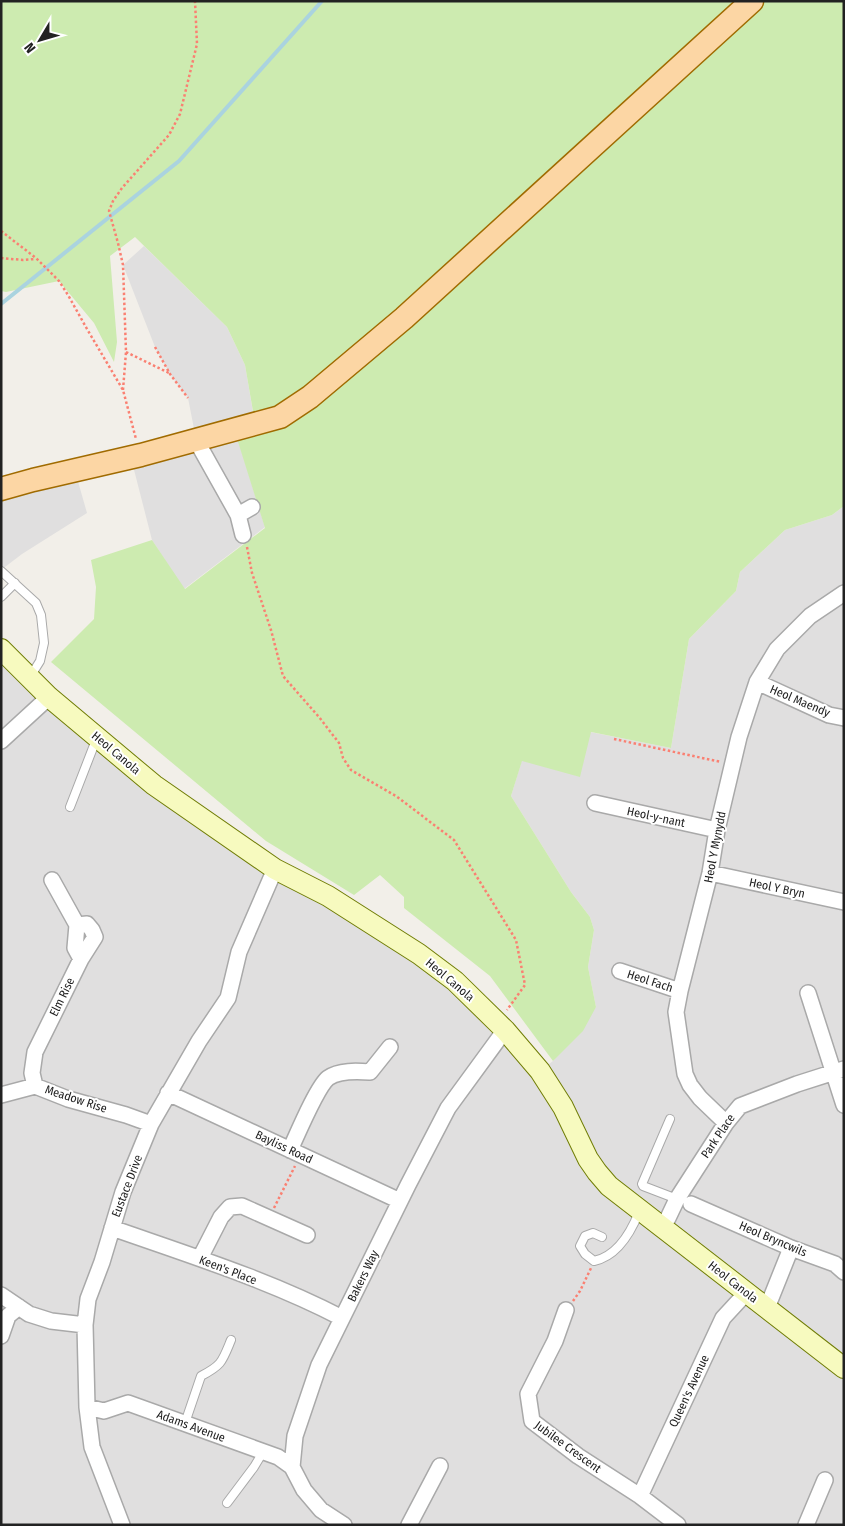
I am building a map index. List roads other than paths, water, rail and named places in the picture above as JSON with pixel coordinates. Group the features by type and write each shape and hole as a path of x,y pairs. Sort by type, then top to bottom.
{"main road":[{"path":"2,487 141,455 280,417 310,398 404,318 752,1"}],"street":[{"path":"196,440 238,515 243,535"},
{"path":"238,515 252,507"},
{"name":"Heol Y Mynydd","path":"726,1123 700,1098 690,1085 685,1074 676,1012 680,992 710,873 717,830 732,765 757,682 777,649 810,616 844,593"},
{"name":"Heol Canola","path":"1,650 49,697 154,785 275,869 328,896 419,954 455,981 501,1027 540,1071 552,1088 588,1159 609,1186 844,1368"},
{"name":"Heol Maendy","path":"757,682 829,715 844,718"},
{"path":"1,741 49,697"},
{"name":"Heol-y-nant","path":"595,803 717,830"},
{"name":"Eustace Drive","path":"122,1525 92,1447 87,1407 85,1325 88,1299 102,1262 123,1192 151,1124 199,1041 228,998 239,952 275,869"},
{"name":"Heol Y Bryn","path":"710,873 844,902"},
{"name":"Elm Rise","path":"35,1086 32,1073 35,1052 81,959 95,938 87,924 77,925 52,880"},
{"name":"Heol Fach","path":"620,972 680,992"},
{"path":"808,993 838,1070 844,1105"},
{"name":"Bakers Way","path":"292,1467 295,1436 319,1365 448,1108 501,1027"},
{"path":"295,1152 320,1089 328,1078 340,1073 370,1072 390,1047"},
{"name":"Park Place","path":"662,1226 668,1218 692,1209 726,1123 740,1106 838,1070"},
{"name":"Meadow Rise","path":"1,1095 35,1086 68,1099 151,1124"},
{"name":"Bayliss Road","path":"168,1093 400,1201"},
{"path":"200,1258 221,1217 230,1207 242,1206 307,1235"},
{"name":"Heol Bryncwils","path":"692,1209 835,1264 844,1272"},
{"name":"Keen's Place","path":"112,1228 200,1258 310,1302 342,1318"},
{"path":"767,1308 792,1248"},
{"name":"Queen's Avenue","path":"640,1496 723,1318 747,1292"},
{"path":"1,1295 29,1314 51,1321 85,1325"},
{"path":"1,1336 8,1316 19,1307"},
{"name":"Jubilee Crescent","path":"566,1310 555,1341 528,1394 532,1421 578,1456 640,1496 678,1525"},
{"name":"Adams Avenue","path":"87,1407 104,1411 128,1403 278,1457 292,1467"},
{"path":"409,1525 440,1466"},
{"path":"292,1467 304,1490 321,1510 344,1525"},
{"path":"806,1525 825,1480"}],"lane":[{"path":"1,572 36,603 41,615 44,643 40,661 29,678"},
{"path":"1,597 15,583"},
{"path":"70,807 97,738"},
{"path":"670,1119 642,1184 692,1209"},
{"path":"602,1237 593,1233 585,1236 580,1246 585,1254 594,1261 604,1259 620,1245 632,1230 640,1210"},
{"path":"185,1423 200,1376 222,1362 231,1340"},
{"path":"227,1503 263,1452"}],"waterway":[{"path":"1,304 179,161 322,1"}]}
